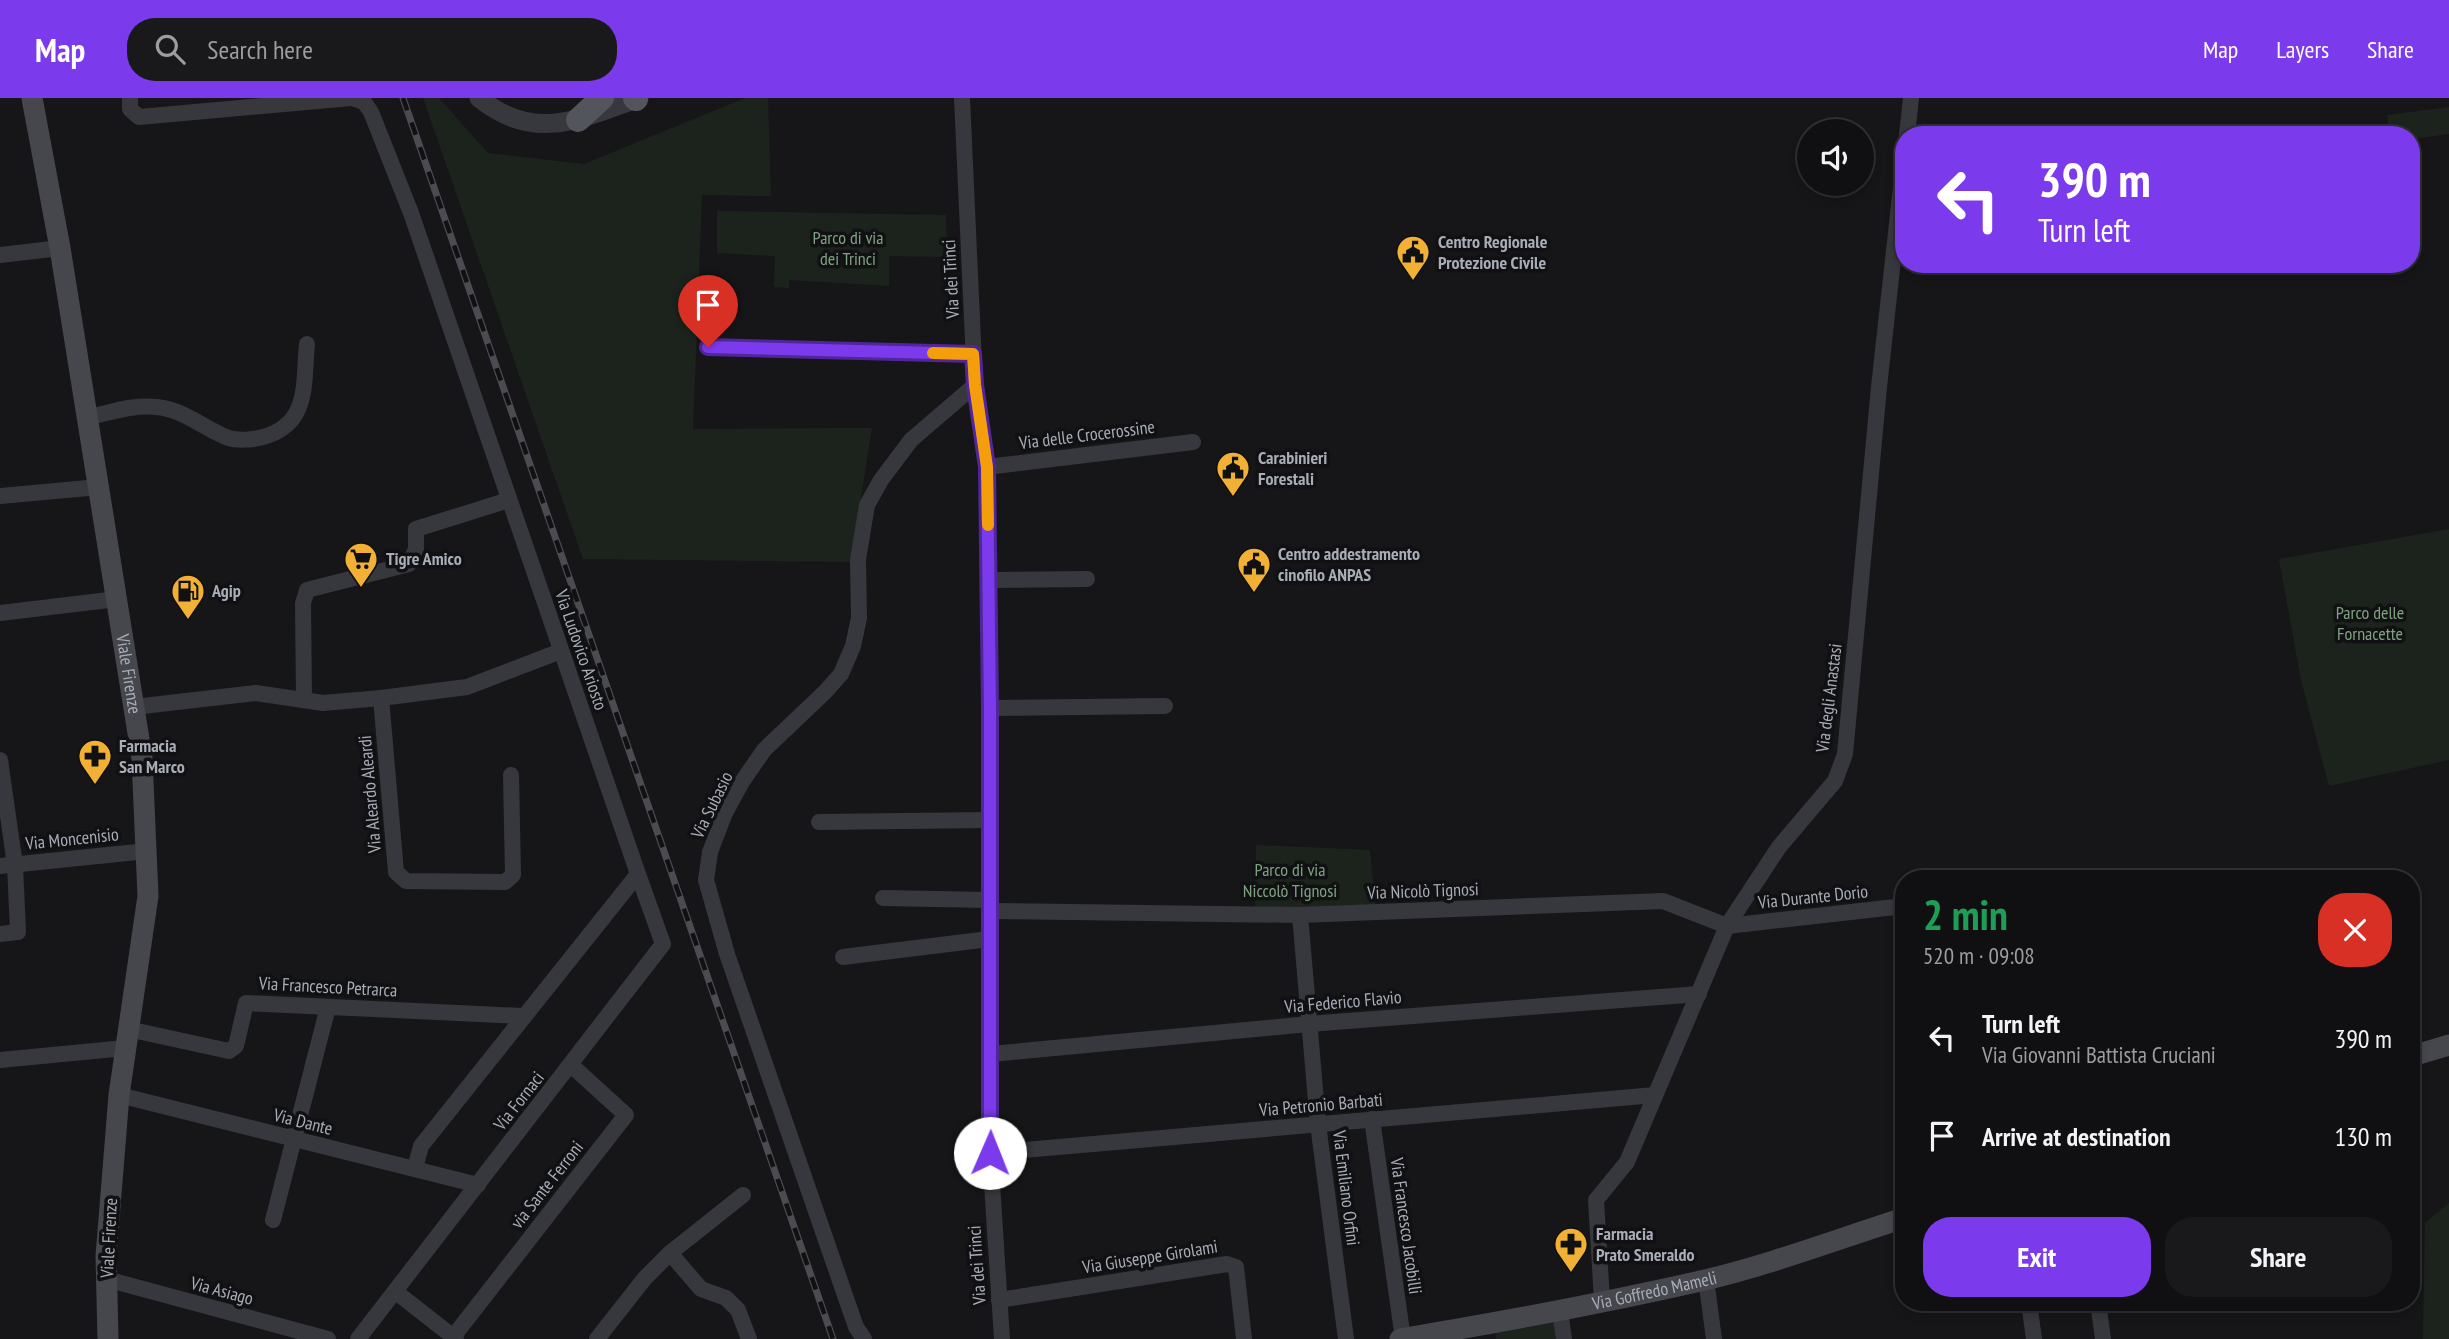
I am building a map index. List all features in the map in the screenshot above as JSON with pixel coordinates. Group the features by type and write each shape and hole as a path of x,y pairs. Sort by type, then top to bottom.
{"main road":[{"name":"Viale Firenze","path":"32,98 60,248 142,758 148,896 119,1095 106,1256 108,1339"},
{"path":"578,120 602,98"},
{"path":"2420,1054 2449,1045"},
{"name":"Via Goffredo Mameli","path":"1401,1339 1560,1311 1706,1279 1895,1221"}],"street":[{"name":"Via Ludovico Ariosto","path":"130,98 130,109 139,117 352,98 364,102 371,112 411,214 638,874"},
{"path":"479,98 506,116 540,125 578,120 637,98"},
{"name":"Via dei Trinci","path":"962,98 975,385 987,467 990,1153 1002,1339"},
{"path":"1908,126 1911,98"},
{"name":"Via degli Anastasi","path":"1602,1301 1596,1200 1627,1162 1727,926 1779,846 1835,781 1845,754 1895,242"},
{"path":"0,255 60,248"},
{"path":"88,417 135,407 154,406 188,416 227,438 260,438 278,432 291,423 300,408 307,344"},
{"path":"708,347 973,354"},
{"name":"Via Subasio","path":"864,1339 856,1327 726,954 706,880 710,852 725,813 742,782 764,750 807,711 841,674 853,646 859,618 859,560 867,505 881,480 911,440 975,385"},
{"name":"Via delle Crocerossine","path":"987,467 1193,442"},
{"path":"0,496 99,487"},
{"path":"304,700 303,603 307,590 409,564 416,549 416,528 509,500"},
{"path":"989,580 1087,579"},
{"path":"0,612 117,599"},
{"path":"134,707 256,693 323,703 467,687 561,651"},
{"name":"Via Aleardo Aleardi","path":"381,698 396,872 406,881 505,882 513,875 511,775"},
{"path":"990,708 1165,706"},
{"path":"0,760 7,866 18,932 0,933"},
{"path":"819,822 989,820"},
{"name":"Via Moncenisio","path":"7,866 147,851"},
{"path":"415,1168 421,1146 638,874"},
{"name":"Via Fornaci","path":"358,1339 663,944 638,874"},
{"name":"Via Nicolò Tignosi","path":"883,898 989,906 1300,915 1663,901 1727,926"},
{"name":"Via Durante Dorio","path":"1727,926 1895,907"},
{"name":"Via Emiliano Orfini","path":"1300,915 1318,1124 1346,1339"},
{"path":"843,957 989,939"},
{"name":"Via Federico Flavio","path":"991,1054 1309,1024 1699,993"},
{"name":"Via Francesco Petrarca","path":"126,1039 229,1051 236,1046 246,1003 523,1016"},
{"path":"273,1220 328,1007"},
{"path":"0,1060 126,1039"},
{"name":"via Sante Ferroni","path":"455,1338 626,1115 571,1065"},
{"name":"Via Dante","path":"119,1095 478,1185"},
{"name":"Via Petronio Barbati","path":"990,1153 1656,1095"},
{"name":"Via Francesco Jacobilli","path":"1371,1119 1401,1339"},
{"path":"597,1339 645,1278 670,1253 743,1195"},
{"path":"670,1253 701,1289 726,1298 738,1310 749,1339"},
{"name":"Via Giuseppe Girolami","path":"999,1300 1227,1264 1236,1267 1244,1339"},
{"name":"Via Asiago","path":"106,1279 327,1339"},
{"path":"1706,1279 1714,1339"},
{"path":"396,1292 455,1338"},
{"path":"1560,1311 1564,1339"},
{"path":"2030,1311 2034,1339"},
{"path":"2099,1311 2103,1339"}],"green space":[{"path":"423,98 439,98 488,153 584,164 745,98 768,98 771,196 702,195 693,429 872,428 851,562 583,559"},
{"path":"2449,107 2449,134 2420,138 2420,126 2389,126 2387,115"},
{"name":"Parco di via dei Trinci","path":"717,211 946,215 947,257 889,256 889,286 789,280 789,288 774,287 775,256 717,253"},
{"name":"Parco delle Fornacette","path":"2449,529 2449,760 2329,786 2301,680 2279,559"},
{"name":"Parco di via Niccolò Tignosi","path":"1256,845 1370,850 1376,912 1255,915"},
{"path":"2449,1203 2449,1339 2423,1339 2425,1223"},
{"path":"1556,1317 1558,1339 1496,1339 1495,1329"}],"railway":[{"path":"403,98 833,1339"}],"slow traffic":[{"path":"933,353 973,354 987,467 988,525"}],"place":[{"name":"Centro Regionale Protezione Civile","path":"1413,282"},
{"name":"Carabinieri Forestali","path":"1233,498"},
{"name":"Tigre Amico","path":"361,589"},
{"name":"Centro addestramento cinofilo ANPAS","path":"1254,594"},
{"name":"Agip","path":"188,621"},
{"name":"Farmacia San Marco","path":"95,786"},
{"name":"Farmacia Prato Smeraldo","path":"1571,1274"}],"route":[{"path":"708,347 973,354 987,467 990,1153"}]}
